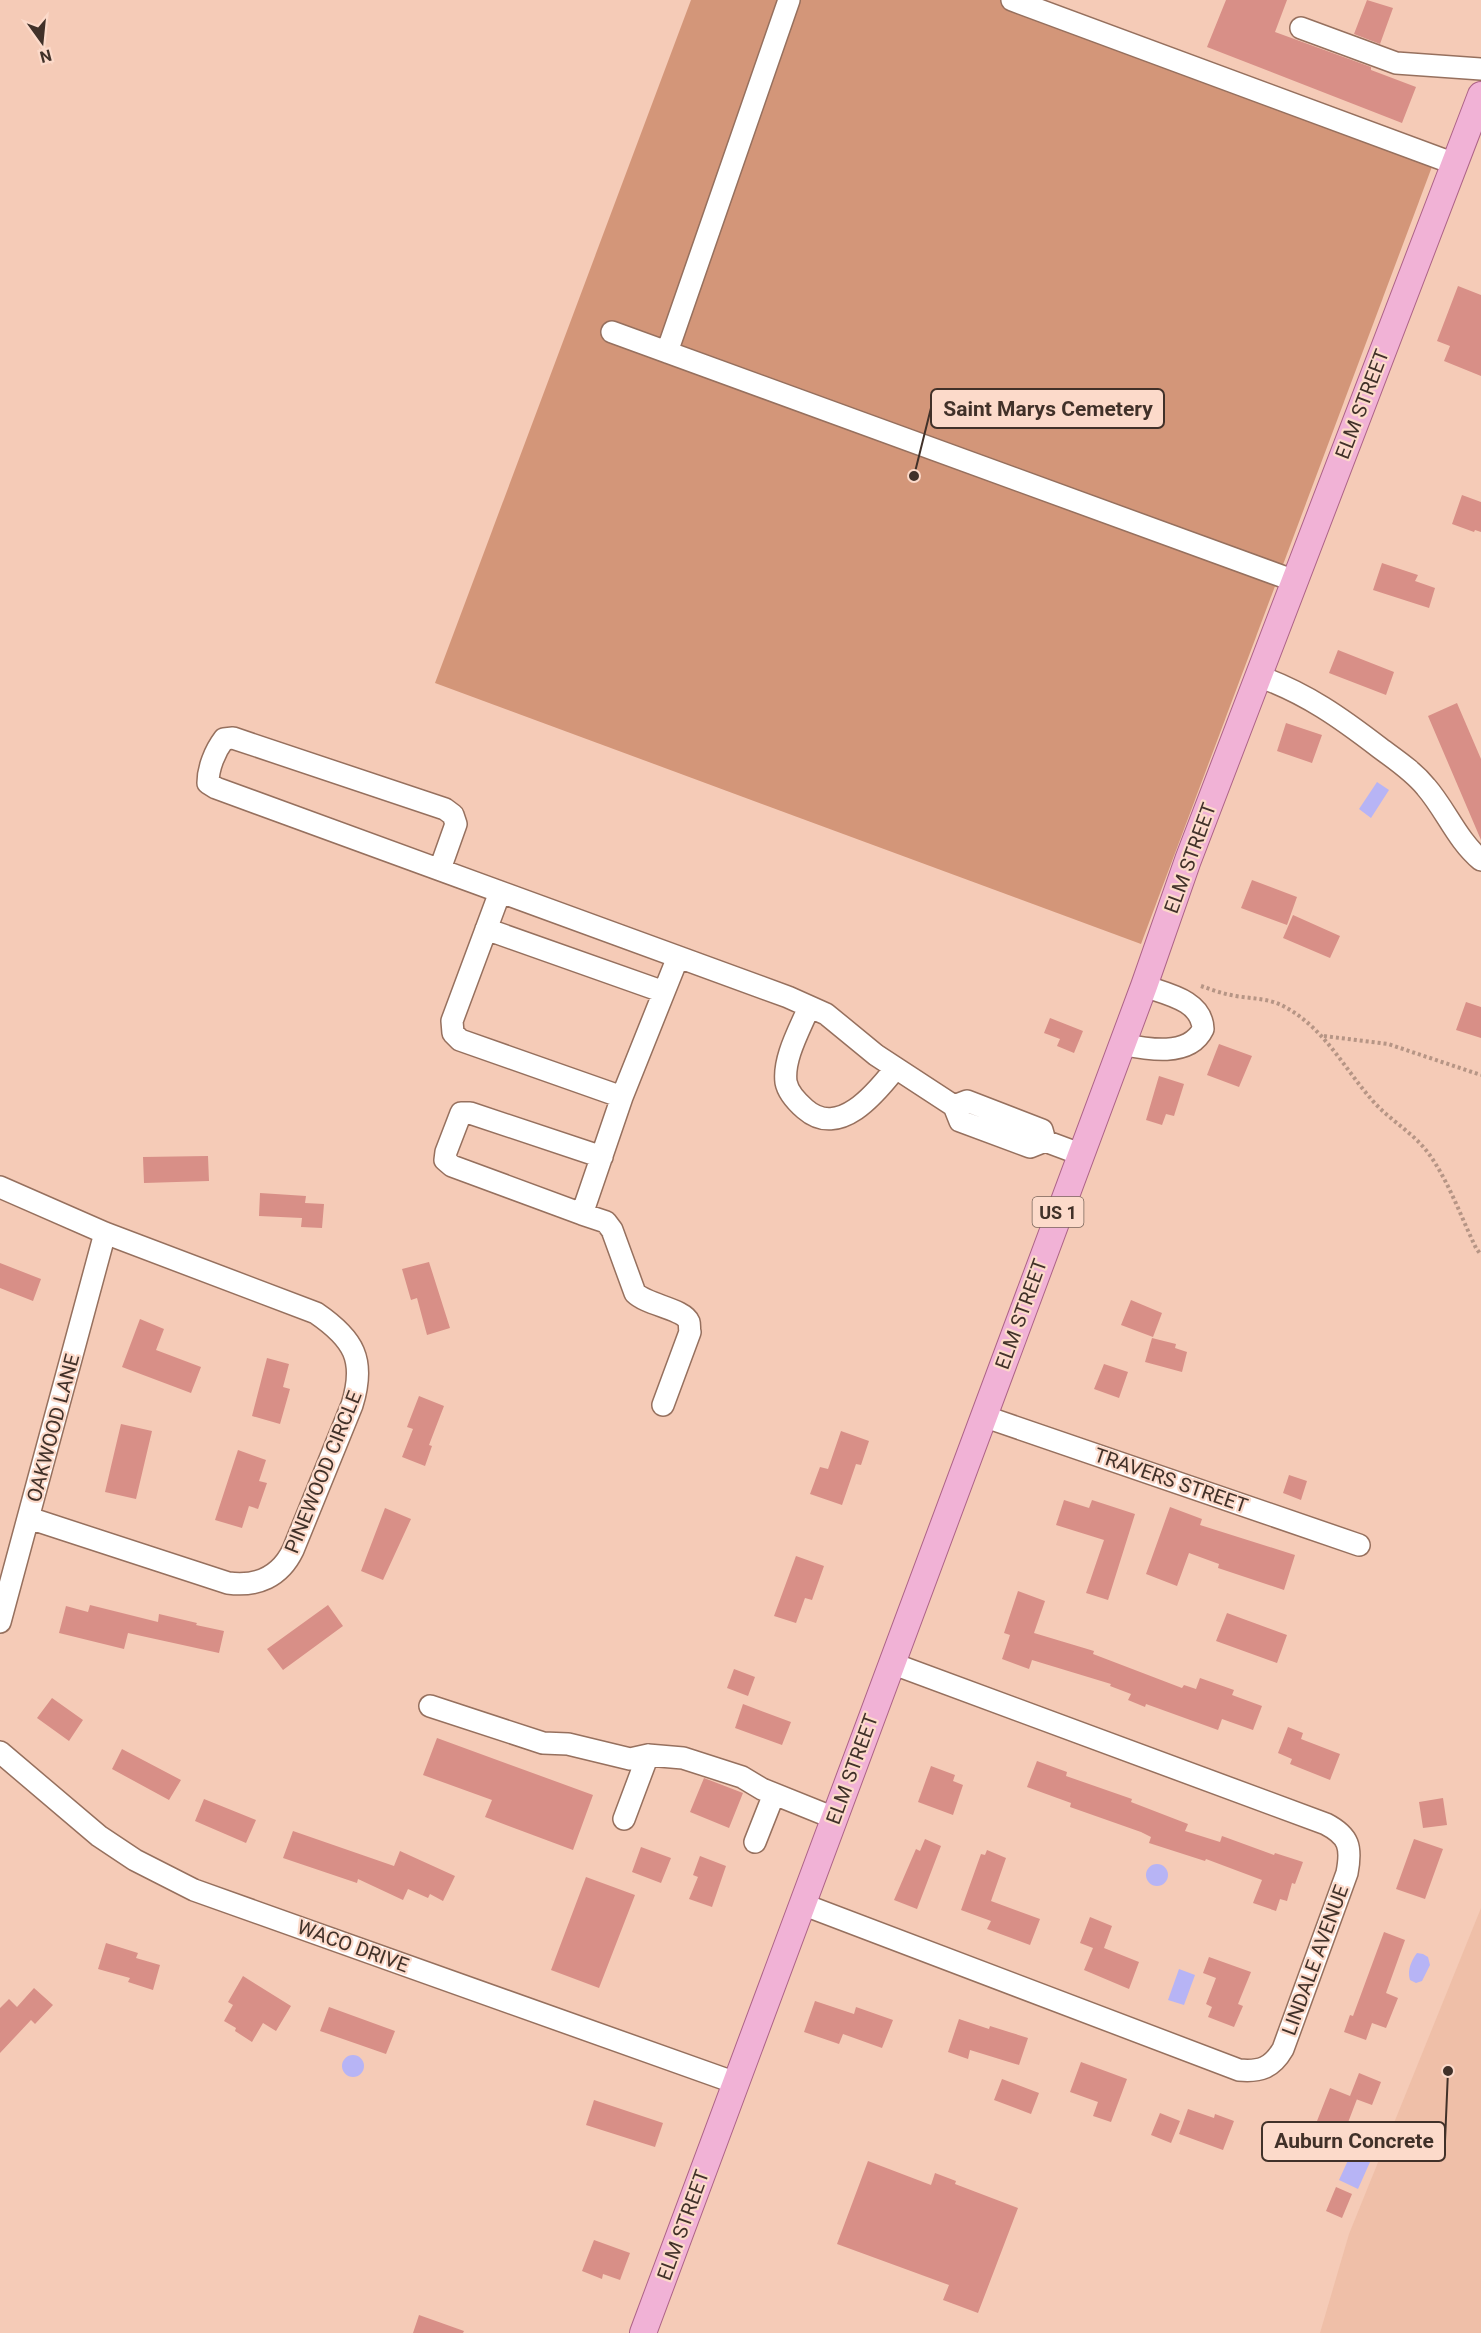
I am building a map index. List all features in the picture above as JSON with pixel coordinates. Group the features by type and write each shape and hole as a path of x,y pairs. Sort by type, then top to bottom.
{"main road":[{"name":"ELM STREET","path":"643,2333 1144,986 1188,860 1481,95"}],"street":[{"path":"667,352 789,0"},
{"path":"1012,0 1455,164"},
{"path":"1301,28 1396,63 1481,69"},
{"path":"612,332 1294,581"},
{"path":"1258,676 1289,687 1325,708 1416,775 1434,796 1460,838 1481,860"},
{"path":"440,869 456,824 453,815 445,809 233,738 224,739 219,746 208,773 208,783 216,788 788,997 826,1014 895,1069 954,1106 967,1101 1042,1130 1045,1141 1080,1154"},
{"path":"500,892 452,1022 453,1033 460,1040 622,1098"},
{"path":"486,929 664,993"},
{"path":"582,1214 622,1098 678,957"},
{"path":"1121,1044 1148,1050 1178,1047 1194,1041 1203,1029 1200,1014 1185,1002 1144,986"},
{"path":"808,1007 790,1053 786,1083 795,1100 810,1113 824,1118 842,1116 860,1107 874,1096 895,1069"},
{"path":"602,1157 470,1113 461,1113 446,1152 446,1160 452,1166 606,1222 612,1230 635,1293 641,1299 683,1315 689,1322 690,1332 663,1406"},
{"name":"PINEWOOD CIRCLE","path":"0,1187 105,1233 316,1313 340,1330 352,1346 357,1359 358,1386 293,1550 281,1569 266,1579 246,1584 228,1582 29,1518"},
{"name":"OAKWOOD LANE","path":"0,1622 105,1233"},
{"name":"TRAVERS STREET","path":"983,1416 1359,1545"},
{"name":"LINDALE AVENUE","path":"802,1904 1239,2070 1260,2071 1266,2068 1278,2058 1287,2038 1347,1873 1348,1849 1342,1834 1326,1824 891,1663"},
{"path":"430,1706 543,1743 568,1744 630,1759 648,1755 683,1758 742,1777 774,1794 834,1818"},
{"name":"WACO DRIVE","path":"0,1752 99,1836 135,1860 194,1890 736,2083"},
{"path":"624,1820 648,1755"},
{"path":"756,1842 774,1794"}],"path":[{"path":"1169,995 1180,985 1190,982 1237,996 1276,1002 1323,1036 1373,1102 1413,1136 1429,1154 1446,1183 1481,1255"},
{"path":"1323,1036 1388,1044 1481,1075"}],"shaded area":[{"path":"691,0 1039,0 1439,148 1141,944 435,683"},
{"path":"1481,1908 1481,2333 1320,2333 1349,2234"}],"water":[{"path":"1377,782 1389,790 1371,818 1359,809"},
{"path":"1157,1864 1165,1867 1168,1875 1165,1883 1157,1886 1149,1883 1146,1875 1149,1867"},
{"path":"1417,1953 1428,1957 1430,1965 1422,1981 1416,1983 1410,1980 1409,1970"},
{"path":"1179,1969 1195,1975 1184,2005 1168,2000"},
{"path":"353,2055 361,2058 364,2066 361,2074 353,2077 345,2074 342,2066 345,2058"},
{"path":"1355,2145 1374,2153 1358,2189 1339,2180"}],"building":[{"path":"1226,0 1287,0 1275,32 1371,67 1371,70 1416,87 1402,123 1207,47"},
{"path":"1367,0 1393,8 1380,44 1354,34"},
{"path":"1458,286 1481,295 1481,376 1444,361 1450,346 1437,341"},
{"path":"1462,495 1481,502 1481,532 1475,530 1474,532 1452,524"},
{"path":"1382,563 1418,575 1415,581 1435,588 1429,608 1373,590"},
{"path":"1338,650 1394,672 1386,695 1329,673"},
{"path":"1457,703 1481,759 1481,840 1428,716"},
{"path":"1286,723 1322,735 1312,763 1277,751"},
{"path":"1252,880 1297,897 1287,925 1241,908"},
{"path":"1293,915 1340,936 1330,958 1283,938"},
{"path":"1466,1002 1481,1007 1481,1038 1456,1030"},
{"path":"1050,1018 1083,1031 1074,1053 1057,1046 1060,1039 1044,1033"},
{"path":"1219,1044 1252,1056 1239,1087 1207,1075"},
{"path":"1159,1076 1184,1084 1174,1116 1166,1114 1162,1125 1146,1120"},
{"path":"208,1156 209,1181 144,1183 143,1157"},
{"path":"260,1193 306,1196 305,1203 324,1204 322,1228 301,1227 302,1218 259,1216"},
{"path":"429,1262 450,1328 427,1335 417,1298 411,1300 402,1269"},
{"path":"0,1263 41,1279 33,1301 0,1288"},
{"path":"1131,1300 1162,1313 1153,1337 1121,1325"},
{"path":"140,1319 164,1329 156,1350 201,1367 191,1393 122,1367"},
{"path":"1152,1338 1176,1344 1175,1348 1187,1352 1182,1372 1145,1362"},
{"path":"267,1358 289,1364 283,1387 290,1389 280,1424 252,1416"},
{"path":"1104,1364 1128,1372 1119,1398 1094,1389"},
{"path":"419,1396 444,1406 429,1445 432,1446 425,1466 402,1457 413,1429 407,1427"},
{"path":"121,1424 152,1431 136,1499 105,1492"},
{"path":"841,1431 869,1441 861,1465 856,1464 842,1505 810,1494 820,1467 828,1469"},
{"path":"238,1450 266,1460 259,1481 267,1483 258,1509 249,1506 242,1528 215,1520"},
{"path":"1289,1475 1307,1481 1301,1500 1283,1493"},
{"path":"1064,1500 1089,1508 1092,1500 1135,1514 1108,1600 1086,1593 1104,1540 1056,1525"},
{"path":"1170,1507 1202,1519 1200,1525 1295,1555 1284,1590 1218,1568 1219,1564 1189,1553 1177,1586 1146,1574"},
{"path":"385,1508 411,1519 383,1580 361,1571"},
{"path":"796,1556 824,1566 812,1600 805,1598 796,1623 774,1616"},
{"path":"1018,1591 1045,1601 1034,1633 1094,1651 1093,1654 1182,1688 1184,1685 1196,1689 1200,1678 1234,1690 1232,1695 1262,1706 1253,1730 1222,1719 1218,1730 1146,1704 1145,1707 1128,1700 1131,1694 1110,1686 1111,1684 1032,1660 1029,1669 1002,1659 1010,1635 1004,1633"},
{"path":"90,1605 158,1622 159,1614 224,1631 219,1653 128,1633 124,1649 59,1633 66,1606 88,1612"},
{"path":"328,1605 343,1626 283,1670 267,1649"},
{"path":"1227,1613 1287,1635 1277,1663 1216,1641"},
{"path":"734,1669 755,1677 748,1696 727,1688"},
{"path":"52,1698 83,1720 69,1741 37,1718"},
{"path":"743,1704 791,1722 782,1745 735,1728"},
{"path":"1288,1727 1303,1733 1301,1739 1340,1754 1330,1780 1290,1764 1292,1759 1278,1753"},
{"path":"437,1738 593,1795 573,1850 485,1817 492,1800 423,1775"},
{"path":"122,1749 181,1780 169,1800 112,1769"},
{"path":"1037,1761 1067,1772 1066,1776 1132,1799 1131,1802 1188,1824 1185,1831 1220,1842 1222,1836 1274,1855 1275,1853 1303,1862 1295,1884 1292,1883 1287,1901 1280,1899 1276,1911 1253,1903 1262,1880 1206,1859 1205,1861 1149,1843 1151,1837 1141,1832 1070,1807 1071,1803 1027,1787"},
{"path":"931,1766 955,1775 953,1781 963,1785 953,1815 918,1802"},
{"path":"704,1778 743,1793 729,1828 690,1812"},
{"path":"1443,1798 1447,1825 1423,1828 1419,1802"},
{"path":"204,1799 256,1820 246,1843 195,1821"},
{"path":"293,1831 394,1866 400,1851 455,1876 443,1901 430,1894 428,1898 408,1889 403,1900 358,1879 357,1883 283,1858"},
{"path":"925,1839 941,1846 917,1909 894,1900 916,1849 920,1851"},
{"path":"1414,1839 1443,1849 1425,1899 1396,1889"},
{"path":"641,1847 671,1858 661,1883 632,1872"},
{"path":"987,1850 1006,1858 991,1901 1040,1919 1030,1945 987,1929 991,1921 961,1910 981,1854 985,1855"},
{"path":"700,1856 726,1866 712,1907 689,1899 698,1877 693,1875"},
{"path":"586,1877 635,1895 599,1988 551,1970"},
{"path":"1090,1917 1112,1926 1104,1948 1139,1962 1129,1989 1084,1970 1093,1948 1080,1943"},
{"path":"1384,1932 1405,1940 1386,1993 1398,1998 1386,2028 1372,2023 1366,2040 1344,2032 1350,2015 1353,2016"},
{"path":"106,1943 138,1953 136,1958 160,1965 153,1990 128,1982 130,1978 98,1969"},
{"path":"1209,1957 1251,1972 1238,2004 1243,2006 1234,2027 1208,2017 1212,2007 1206,2004 1216,1978 1203,1973"},
{"path":"243,1976 291,2006 276,2031 263,2023 252,2042 224,2021 233,2005 228,2002"},
{"path":"34,1988 53,2005 35,2024 31,2020 0,2053 0,2008 9,1999 17,2007"},
{"path":"815,2001 854,2014 856,2007 893,2020 882,2048 843,2034 839,2044 804,2032"},
{"path":"329,2007 395,2031 386,2054 320,2031"},
{"path":"959,2019 1028,2038 1019,2065 970,2050 968,2059 948,2052"},
{"path":"1081,2062 1127,2079 1111,2122 1093,2116 1098,2102 1070,2092"},
{"path":"1359,2073 1381,2082 1372,2105 1357,2099 1344,2133 1317,2121 1330,2088 1350,2096"},
{"path":"1002,2079 1039,2093 1031,2114 994,2100"},
{"path":"594,2100 663,2123 655,2147 586,2125"},
{"path":"1188,2109 1214,2118 1215,2114 1234,2121 1223,2150 1179,2134"},
{"path":"1160,2113 1180,2121 1171,2143 1151,2135"},
{"path":"868,2161 931,2185 935,2173 956,2181 955,2184 1018,2208 978,2313 943,2300 949,2285 837,2244"},
{"path":"1336,2187 1352,2194 1342,2218 1326,2211"},
{"path":"594,2240 630,2253 620,2280 603,2274 602,2279 582,2271"},
{"path":"419,2315 464,2331 463,2333 413,2333"}],"place":[{"name":"Saint Marys Cemetery","path":"914,476"},
{"name":"Auburn Concrete","path":"1448,2071"}]}
